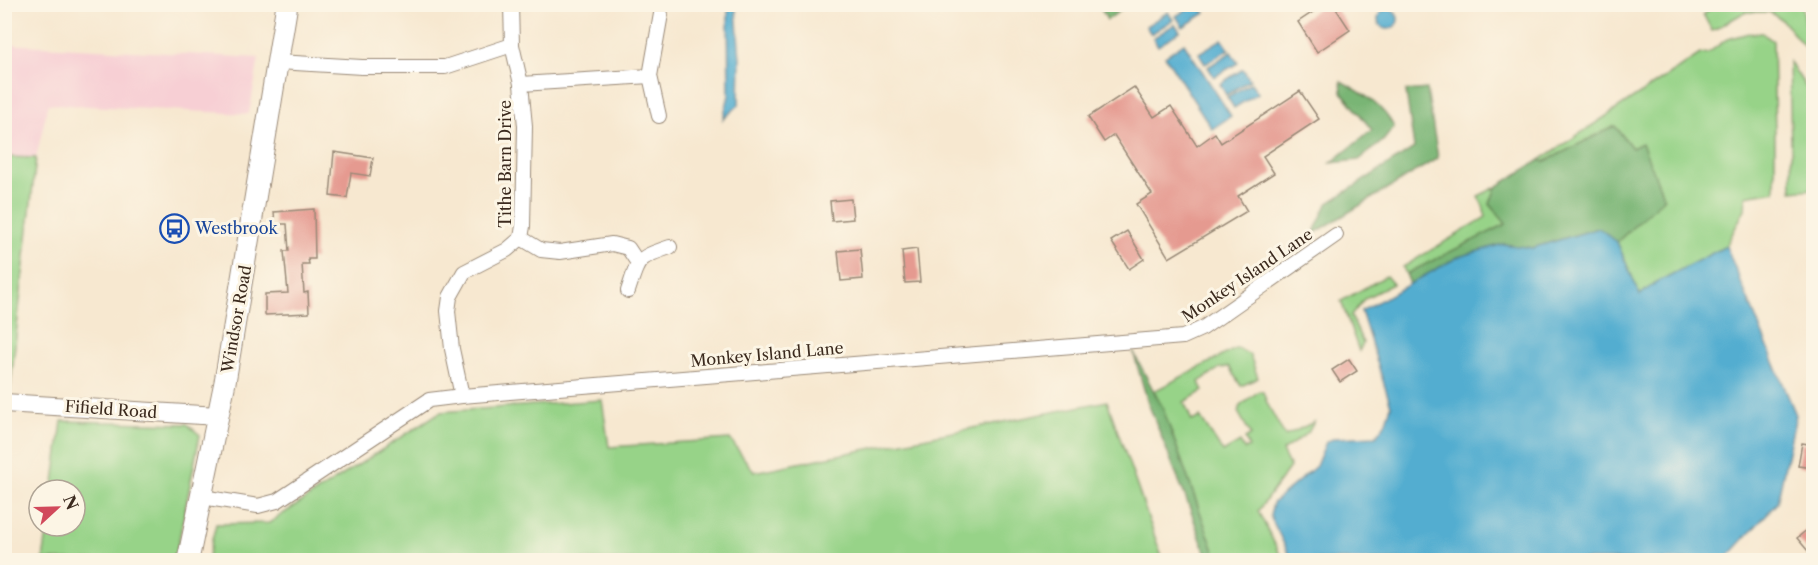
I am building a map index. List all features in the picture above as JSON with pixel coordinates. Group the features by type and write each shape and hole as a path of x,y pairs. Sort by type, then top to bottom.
{"main road":[{"name":"Windsor Road","path":"188,561 219,416 287,4"}],"street":[{"name":"Tithe Barn Drive","path":"462,396 452,349 448,311 450,297 464,272 507,250 521,238 523,226 525,126 521,84 512,45 511,4"},
{"path":"658,116 650,76 661,14"},
{"path":"278,62 362,67 445,68 512,45"},
{"path":"521,84 650,76"},
{"name":"Monkey Island Lane","path":"202,497 258,506 277,501 429,400 1183,337 1203,328 1336,235"},
{"path":"521,238 541,250 560,252 612,244 628,248 638,263"},
{"path":"628,291 638,263 648,254 670,247"},
{"name":"Fifield Road","path":"4,403 219,416"}],"shaded area":[{"path":"4,44 259,58 249,114 48,104 36,158 5,157"}],"green space":[{"path":"1099,5 1128,5 1107,20"},
{"path":"1716,5 1802,5 1812,56 1782,20 1769,12 1745,12 1712,31 1703,14"},
{"path":"1749,33 1762,33 1773,41 1775,191 1746,196 1745,209 1726,246 1656,283 1640,295 1617,242 1633,226 1641,144 1632,148 1615,126 1544,162 1540,160 1700,54 1708,53 1727,39"},
{"path":"1789,61 1813,98 1813,189 1792,191"},
{"path":"1341,81 1378,106 1394,127 1383,141 1359,160 1331,163 1372,130 1342,92"},
{"path":"1427,89 1438,158 1313,234 1327,204 1414,148 1406,91"},
{"path":"1615,126 1632,148 1642,143 1664,198 1617,242 1598,228 1532,248 1503,244 1458,257 1410,284 1406,274 1506,224 1490,204 1496,187 1540,160 1544,162"},
{"path":"5,157 36,158 10,390 4,390"},
{"path":"1496,187 1490,204 1507,224 1406,274 1403,267 1486,217 1478,196"},
{"path":"1386,276 1393,284 1365,298 1351,316 1363,343 1359,351 1341,301"},
{"path":"1237,348 1250,355 1258,378 1241,386 1229,367 1220,368 1199,382 1203,391 1184,402 1192,421 1200,417 1223,452 1240,442 1244,449 1249,447 1245,439 1251,435 1238,412 1240,406 1259,391 1263,392 1285,436 1314,422 1308,433 1282,451 1290,467 1258,511 1283,560 1240,560 1240,557 1217,560 1163,409 1154,391"},
{"path":"1133,351 1163,409 1217,559 1240,557 1240,560 1208,560 1148,403"},
{"path":"602,400 609,447 730,439 754,472 1107,401 1163,560 207,560 216,524 269,523 440,412"},
{"path":"62,421 187,424 200,435 175,560 43,560 46,538 87,538 87,478 55,478"}],"water":[{"path":"729,5 738,5 736,9 740,59 739,105 723,119 729,95"},
{"path":"1194,5 1200,5 1205,13 1183,27 1176,16"},
{"path":"1388,9 1395,12 1398,19 1395,26 1388,29 1381,26 1378,19 1381,12"},
{"path":"1168,12 1173,20 1151,34 1146,26"},
{"path":"1175,24 1180,31 1158,46 1153,38"},
{"path":"1222,39 1229,49 1205,64 1199,53"},
{"path":"1184,43 1231,116 1212,129 1165,56"},
{"path":"1231,52 1238,63 1214,77 1208,67"},
{"path":"1243,69 1250,80 1226,95 1220,84"},
{"path":"1251,83 1258,93 1234,108 1227,97"},
{"path":"1599,228 1617,242 1640,295 1655,283 1726,246 1796,415 1777,503 1725,560 1292,560 1270,516 1273,503 1316,466 1326,442 1335,438 1376,436 1385,424 1391,406 1361,311 1458,257 1503,244 1532,248"}],"building":[{"path":"1325,4 1333,4 1350,30 1317,52 1298,22"},
{"path":"1134,87 1154,117 1171,106 1197,146 1215,133 1221,143 1300,91 1319,119 1263,156 1274,173 1238,196 1247,211 1169,258 1136,204 1152,194 1114,135 1104,142 1088,117"},
{"path":"334,152 373,158 370,176 351,173 347,198 330,196"},
{"path":"851,199 853,219 832,221 830,201"},
{"path":"314,209 315,259 308,259 309,264 302,264 304,293 308,292 309,313 265,315 265,294 288,293 284,251 289,251 287,224 275,224 274,212"},
{"path":"1127,231 1144,259 1129,269 1111,241"},
{"path":"860,249 863,279 841,281 838,251"},
{"path":"917,249 920,282 905,283 902,251"},
{"path":"1349,359 1357,371 1340,382 1332,370"},
{"path":"1802,443 1814,445 1814,468 1798,466"},
{"path":"1814,524 1814,558 1797,538"}],"place":[{"name":"Westbrook","path":"174,228"}]}
